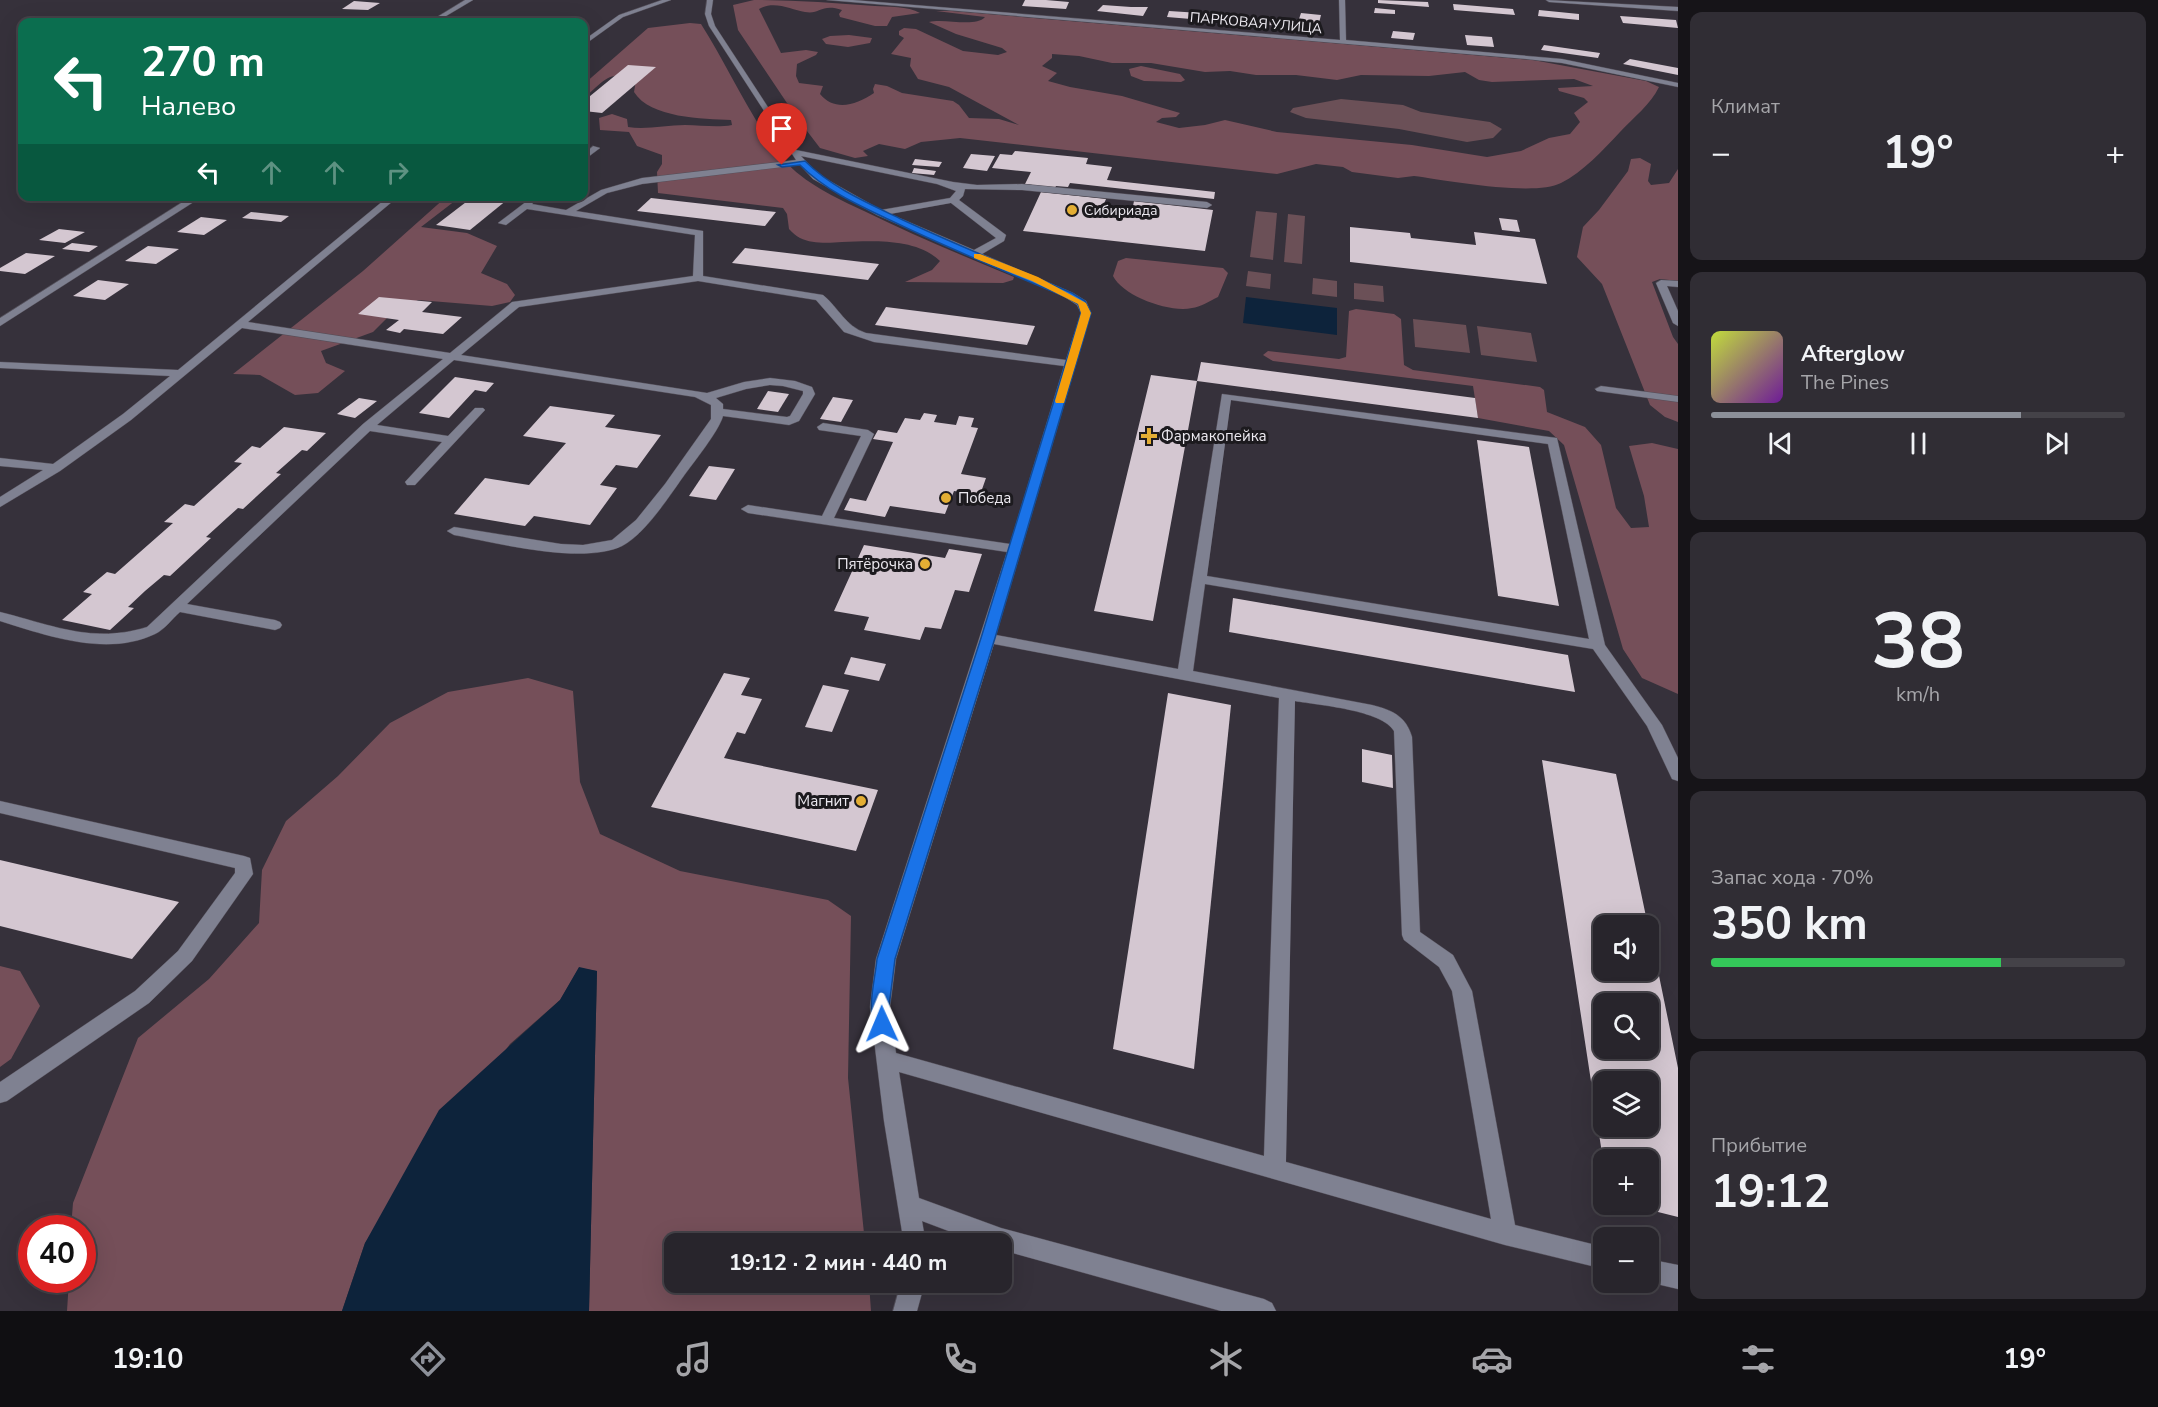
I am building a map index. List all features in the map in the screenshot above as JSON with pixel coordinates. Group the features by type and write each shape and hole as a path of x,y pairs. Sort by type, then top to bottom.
{"street":[{"path":"439,18 470,0"},
{"path":"588,40 621,16 664,0"},
{"path":"710,0 708,14 712,26 793,152 816,177 880,213 1035,279 1082,303 1086,313 988,638 886,959 880,1007 913,1233"},
{"name":"ПАРКОВАЯ УЛИЦА","path":"830,0 1538,58 1678,85"},
{"path":"1342,0 1343,42"},
{"path":"1549,0 1678,9"},
{"path":"588,155 596,148"},
{"path":"793,152 977,189 1022,187 1207,205"},
{"path":"588,199 616,186 642,181 802,162"},
{"path":"880,213 953,200 959,196 961,190 953,185"},
{"path":"953,200 1001,234 1001,239 974,254"},
{"path":"0,323 191,201"},
{"path":"0,503 56,468 118,424 390,201"},
{"path":"503,223 530,201"},
{"path":"570,211 584,201"},
{"path":"525,206 570,211 605,219 700,233 698,278"},
{"path":"0,616 93,639 120,640 152,630 367,427 422,384 449,357 516,304 698,278 819,297 832,307 840,323 853,333 878,340 1071,364"},
{"path":"1678,284 1662,283 1678,323"},
{"path":"239,324 707,397 717,404 717,419 636,528 617,543 594,548 561,547 454,531"},
{"path":"0,365 180,373"},
{"path":"707,397 753,382 766,381 808,389 809,394 795,418 789,421 717,412"},
{"path":"1601,389 1678,399"},
{"path":"1185,676 1226,396 1553,441 1599,645 1654,725 1678,775"},
{"path":"411,482 479,410"},
{"path":"367,427 451,440"},
{"path":"823,427 868,434 825,521"},
{"path":"0,462 56,468"},
{"path":"748,509 1014,549"},
{"path":"1199,579 1599,645"},
{"path":"177,607 275,625"},
{"path":"988,638 1372,711 1391,716 1401,724 1404,738 1411,935 1446,961 1462,991 1505,1233"},
{"path":"1275,1168 1287,696"},
{"path":"0,807 244,863 244,874 185,956 142,996 0,1094"},
{"path":"886,1059 1505,1233 1593,1255"},
{"path":"909,1205 1001,1239 1264,1311"},
{"path":"1659,1273 1678,1277"},
{"path":"905,1311 910,1293"}],"shaded area":[{"path":"754,0 784,1 898,7 920,13 892,17 887,26 875,26 840,17 842,10 835,8 810,12 771,5 759,9 781,53 806,50 818,52 797,64 796,76 799,83 823,86 820,94 832,103 846,105 860,101 874,93 875,84 887,86 902,93 953,101 969,118 999,119 1019,125 949,87 918,79 910,66 911,58 891,54 904,38 899,35 899,31 904,28 916,29 963,51 998,55 1007,52 1002,48 956,34 929,22 974,22 985,17 936,11 952,11 1533,60 1646,81 1659,87 1647,105 1592,160 1561,183 1548,187 1511,188 1414,176 1398,178 1352,172 1343,167 1316,164 1277,174 960,138 921,142 905,149 879,144 863,151 868,156 855,158 820,148 738,30 733,5","holes":["1052,54 1079,56 1112,63 1151,63 1205,72 1230,71 1256,75 1296,75 1337,80 1361,75 1429,76 1465,72 1479,80 1492,82 1574,79 1593,86 1558,88 1559,91 1584,98 1588,102 1574,113 1580,122 1570,134 1549,138 1521,151 1487,157 1412,145 1277,132 1225,120 1179,128 1156,122 1162,118 1176,117 1180,113 1122,96 1048,81 1057,73 1042,66 1052,58"]},
{"path":"690,23 701,24 761,129 784,160 801,176 843,201 1014,277 1013,280 1003,283 905,282 932,270 940,261 919,248 894,242 821,243 805,240 789,229 787,214 783,208 658,193 657,172 662,164 662,155 637,146 629,132 600,130 599,118 612,114 627,119 628,127 642,128 732,125 731,120 678,115 652,107 634,92 636,80 627,77 607,78 588,94 588,80 648,28"},
{"path":"849,35 872,38 870,43 848,47 826,44 822,39 830,36"},
{"path":"1141,66 1180,74 1185,80 1181,82 1144,81 1131,76 1129,69"},
{"path":"1341,99 1403,105 1421,112 1490,122 1502,129 1493,138 1467,142 1399,129 1306,118 1290,112 1293,108"},
{"path":"1640,158 1651,164 1648,181 1651,185 1669,183 1678,169 1678,281 1660,279 1652,282 1673,337 1678,344 1678,422 1665,417 1650,405 1602,284 1577,257 1583,227 1599,210 1628,171 1631,159"},
{"path":"442,201 455,201 421,227 467,233 497,246 481,273 507,284 515,295 510,302 492,306 418,300 387,318 373,332 321,351 326,363 345,371 318,393 295,395 260,375 233,374 363,271"},
{"path":"1256,211 1277,213 1273,260 1250,257"},
{"path":"1288,214 1305,216 1302,264 1284,262"},
{"path":"1126,258 1223,268 1228,273 1218,297 1195,307 1171,308 1136,296 1118,283 1113,276 1118,261"},
{"path":"1248,271 1271,274 1270,289 1246,286"},
{"path":"1313,278 1337,281 1337,297 1312,294"},
{"path":"1354,283 1383,286 1384,302 1354,299"},
{"path":"1356,309 1394,314 1401,319 1404,365 1413,370 1540,387 1544,390 1547,412 1585,427 1601,445 1616,508 1631,528 1649,527 1644,496 1629,446 1652,443 1678,449 1678,694 1642,678 1623,649 1564,445 1549,431 1478,418 1473,386 1273,361 1263,355 1268,351 1339,359 1346,357 1349,311"},
{"path":"1413,319 1466,325 1470,353 1415,347"},
{"path":"1477,326 1531,333 1537,362 1481,355"},
{"path":"528,678 573,691 580,782 600,834 680,871 828,900 851,916 848,1078 864,1233 664,1233 664,1293 870,1293 871,1311 589,1311 597,971 579,968 560,1000 510,1044 365,1243 342,1311 67,1311 68,1293 96,1293 96,1215 72,1215 73,1203 138,1038 209,979 259,923 262,870 286,821 338,776 390,723 448,692"},
{"path":"0,966 20,971 40,1006 11,1059 0,1067"}],"water":[{"path":"1246,297 1337,308 1337,335 1243,323"},
{"path":"579,967 597,971 589,1311 342,1311 365,1243 439,1110 560,1000"}],"building":[{"path":"1025,0 1069,2 1066,9 1022,6"},
{"path":"1378,0 1428,2 1429,7 1378,3"},
{"path":"354,1 380,3 368,10 342,9"},
{"path":"1453,4 1513,9 1515,15 1454,10"},
{"path":"1103,5 1148,7 1143,16 1097,11"},
{"path":"1375,8 1395,10 1395,14 1374,13"},
{"path":"1539,10 1579,14 1579,20 1538,16"},
{"path":"1169,11 1216,14 1215,21 1167,17"},
{"path":"1301,13 1321,15 1319,23 1298,22"},
{"path":"1620,16 1676,20 1678,28 1623,23"},
{"path":"1240,18 1302,24 1301,27 1238,23"},
{"path":"1393,31 1415,33 1413,40 1391,38"},
{"path":"1465,35 1492,37 1494,47 1467,45"},
{"path":"1544,45 1600,53 1598,58 1541,50"},
{"path":"1630,59 1678,68 1678,75 1623,64"},
{"path":"628,65 656,67 602,113 588,111 588,98"},
{"path":"1015,151 1088,158 1086,164 1112,167 1107,180 1215,192 1214,199 1070,183 1068,187 1056,186 1055,188 1025,184 1031,172 992,168 1000,154 1012,155"},
{"path":"971,154 995,156 987,171 963,168"},
{"path":"915,159 942,162 939,167 912,165"},
{"path":"914,168 936,171 934,175 912,173"},
{"path":"1041,192 1106,199 1100,213 1144,217 1147,208 1133,206 1134,201 1213,210 1205,251 1023,231"},
{"path":"651,198 776,212 765,226 637,211"},
{"path":"467,201 506,201 470,230 436,225"},
{"path":"251,212 289,216 281,222 242,218"},
{"path":"201,217 227,220 204,235 177,232"},
{"path":"1499,218 1517,220 1520,232 1502,230"},
{"path":"1350,227 1410,233 1411,238 1476,245 1474,232 1535,239 1547,284 1350,262"},
{"path":"59,229 85,232 65,243 39,240"},
{"path":"72,243 98,246 89,252 62,249"},
{"path":"148,246 179,249 156,264 125,261"},
{"path":"745,248 879,264 868,280 732,263"},
{"path":"26,253 55,256 25,274 0,271 0,268"},
{"path":"98,280 129,284 105,300 73,296"},
{"path":"379,297 432,302 422,312 462,317 443,334 404,329 400,333 386,330 399,320 358,314"},
{"path":"886,307 1035,326 1027,345 875,325"},
{"path":"1201,362 1475,398 1478,418 1197,381"},
{"path":"1151,375 1197,381 1153,621 1094,611"},
{"path":"455,377 494,383 486,392 475,390 449,418 419,413"},
{"path":"768,391 789,394 778,412 757,409"},
{"path":"833,397 853,400 841,422 820,419"},
{"path":"359,398 377,401 355,418 337,414"},
{"path":"550,406 615,415 605,427 661,435 637,468 616,465 600,485 617,488 590,525 534,516 525,526 454,514 485,478 529,485 566,443 523,436"},
{"path":"924,413 937,415 934,422 956,425 959,416 974,418 971,427 978,428 961,474 986,478 980,495 954,491 945,514 890,506 885,517 844,510 850,498 866,501 893,442 873,439 878,430 897,433 905,418 920,420"},
{"path":"284,427 326,433 307,451 302,450 276,473 281,474 243,509 238,508 206,537 211,538 170,576 164,575 145,591 128,607 134,608 110,630 62,620 92,594 83,592 107,572 115,574 173,523 164,522 185,504 194,506 242,463 234,462 252,446 260,448"},
{"path":"1477,440 1529,447 1559,606 1498,596"},
{"path":"709,466 735,469 716,500 689,496"},
{"path":"864,545 945,558 949,549 982,554 969,592 955,590 941,629 925,627 920,640 864,630 869,617 834,611"},
{"path":"1233,598 1568,655 1575,692 1229,632"},
{"path":"851,657 886,664 879,681 844,674"},
{"path":"724,673 750,678 741,695 762,699 745,734 737,732 724,758 878,790 856,851 651,807"},
{"path":"823,685 849,690 832,732 805,727"},
{"path":"1168,693 1231,705 1194,1069 1113,1049"},
{"path":"1362,749 1392,755 1393,788 1362,782"},
{"path":"1542,760 1616,774 1646,915 1593,915 1593,981 1659,981 1659,976 1678,1068 1678,1217 1659,1212 1659,1149 1601,1149 1599,1137 1659,1137 1659,1071 1593,1071 1593,1094"},
{"path":"0,860 179,902 132,959 0,926"}],"slow traffic":[{"path":"977,256 1035,279 1082,303 1086,313 1060,401"}],"place":[{"name":"Сибириада","path":"1072,210"},
{"name":"Фармакопейка","path":"1149,436"},
{"name":"Победа","path":"946,498"},
{"name":"Пятёрочка","path":"925,564"},
{"name":"Магнит","path":"861,801"}],"route":[{"path":"782,165 802,162 816,177 849,197 936,239 1069,295 1082,303 1086,313 988,638 886,959 880,1007 882,1024"}]}
